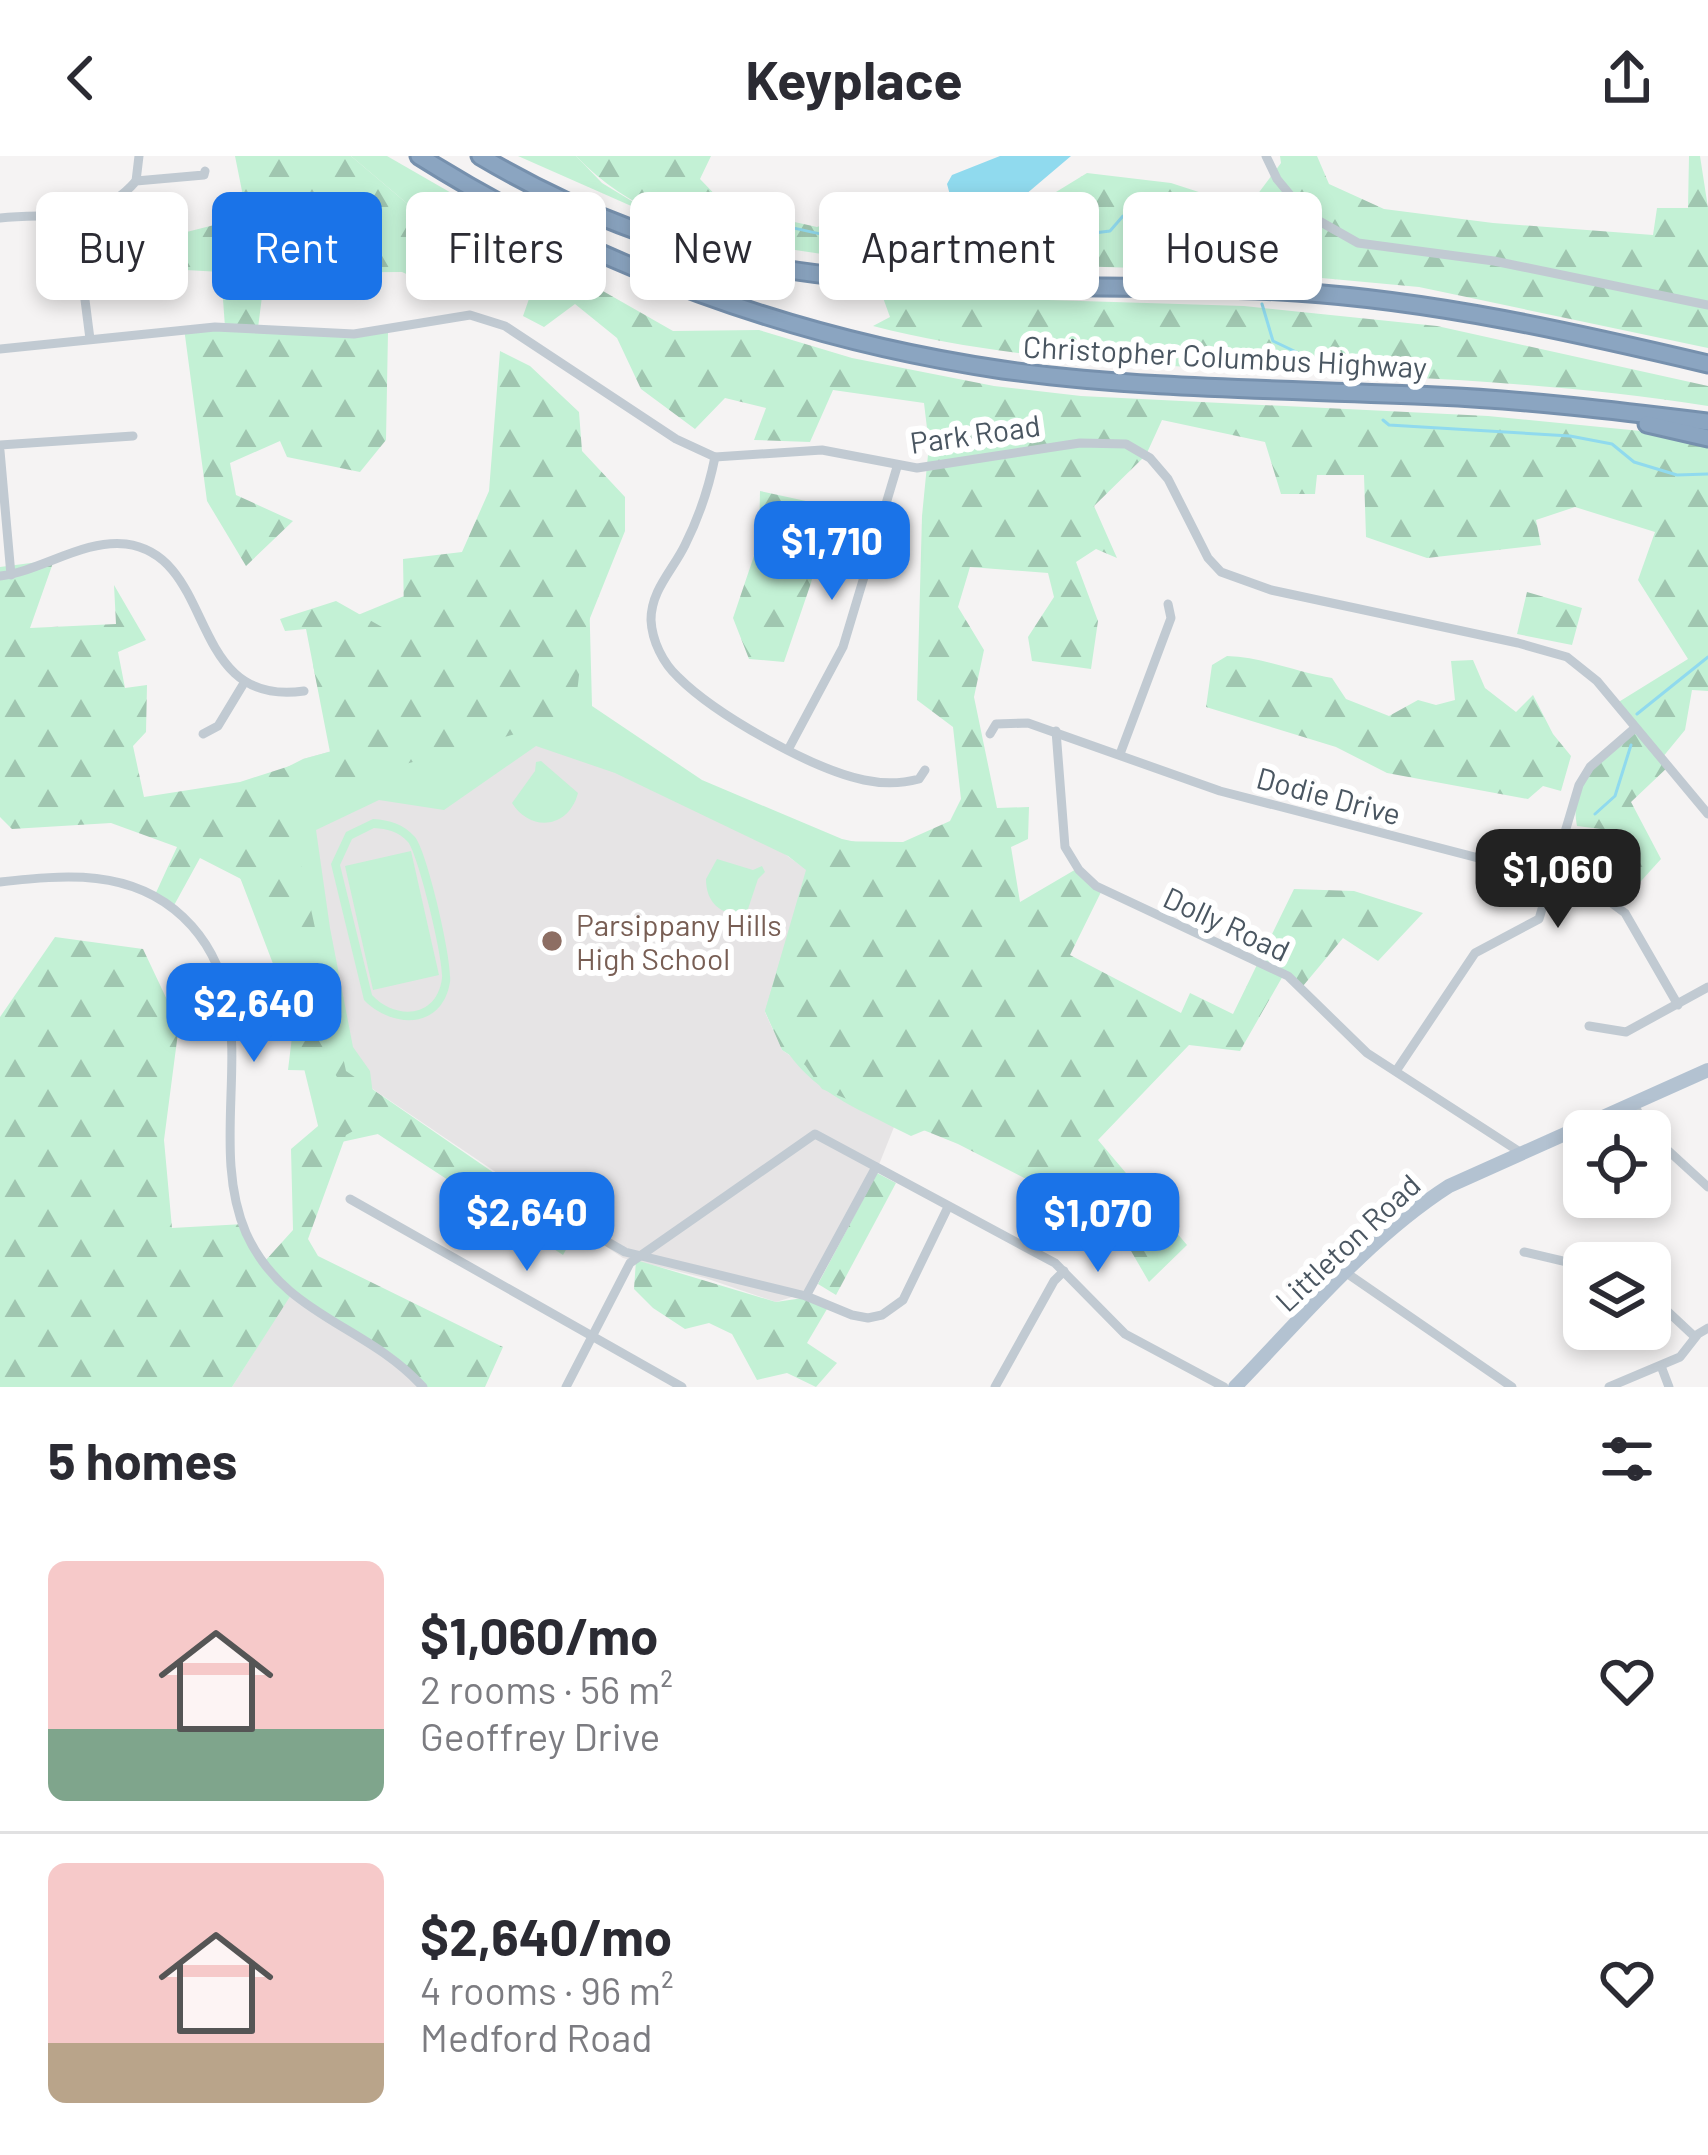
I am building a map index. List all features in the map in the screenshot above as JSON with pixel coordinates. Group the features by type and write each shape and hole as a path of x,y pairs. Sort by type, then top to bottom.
{"highway":[{"name":"Christopher Columbus Highway","path":"419,156 526,218 615,260 759,314 868,344 1004,370 1124,382 1444,396 1708,422"},
{"name":"Christopher Columbus Highway","path":"480,156 610,220 680,244 776,268 923,281 1298,292 1412,303 1708,360"},
{"path":"1580,407 1708,438"}],"main road":[{"name":"Littleton Road","path":"1235,1387 1429,1199 1708,1070"}],"street":[{"path":"125,192 136,181 140,156"},
{"path":"1266,156 1277,179 1305,213 1358,243 1494,261 1708,305"},
{"path":"136,181 204,175 205,171"},
{"path":"0,218 36,216"},
{"path":"85,300 90,339"},
{"name":"Park Road","path":"0,350 215,327 354,334 479,316 532,342 676,440 715,457 822,450 897,467 933,467 1080,443 1126,444 1159,467 1208,558 1234,579 1557,653 1589,673 1708,814"},
{"path":"133,436 0,448 6,575 105,544 148,550 173,572 226,664 244,683 276,694 304,691"},
{"path":"715,457 685,546 654,599 652,632 666,661 681,680 728,714 840,773 878,783 919,779 925,770"},
{"path":"789,748 843,646 897,467"},
{"path":"1120,754 1171,618 1168,604"},
{"path":"203,734 218,726 244,683"},
{"name":"Dodie Drive","path":"990,734 996,724 1015,722 1056,731 1220,791 1601,892 1625,914 1678,1005"},
{"path":"1396,1071 1475,952 1539,919 1579,784 1590,767 1635,728"},
{"name":"Dolly Road","path":"1056,731 1065,847 1078,870 1115,898 1299,984 1355,1043 1523,1154"},
{"path":"0,883 78,875 111,879 161,900 198,933 219,967 230,1001 232,1178 245,1230 262,1261 290,1294 323,1318 380,1348 423,1387"},
{"path":"1589,1026 1626,1032 1708,988"},
{"path":"1634,1106 1636,1110"},
{"path":"566,1387 630,1263 815,1134 1033,1250 1064,1271 1124,1334 1224,1387"},
{"path":"1671,1153 1708,1187"},
{"path":"806,1296 876,1168"},
{"path":"350,1199 682,1387"},
{"path":"578,1225 625,1252 806,1296 868,1318 894,1309 910,1287 949,1207"},
{"path":"1524,1252 1563,1261"},
{"path":"995,1387 1064,1271"},
{"path":"1348,1274 1512,1387"},
{"path":"1671,1315 1695,1337"},
{"path":"1610,1387 1680,1357 1708,1328"},
{"path":"1660,1366 1669,1387"}],"shaded area":[{"name":"Parsippany Hills High School","path":"574,718 666,769 807,870 765,1012 782,1050 894,1127 812,1291 776,1302 623,1258 346,1071 288,803 303,759"},
{"path":"290,1295 394,1358 421,1387 232,1387"}],"green space":[{"path":"235,156 351,156 406,203 406,274 382,272 382,192 242,191"},
{"path":"351,156 387,156 450,192 406,192 406,203"},
{"path":"518,156 576,156 602,183 630,200 630,205"},
{"path":"576,156 711,156 700,179 713,192 630,192 630,198"},
{"path":"1280,156 1317,156 1329,184 1384,209 1653,235 1657,208 1688,208 1689,156 1700,156 1708,208 1708,348 1419,287 1322,278 1322,192 1259,192 1281,163"},
{"path":"1087,173 1171,183 1199,192 1123,192 1123,267 1099,267 1099,192 1056,192"},
{"path":"795,222 819,226 819,253 795,250"},
{"path":"212,226 212,271 188,270 188,232"},
{"path":"606,293 673,331 759,330 852,358 994,386 1081,396 1488,416 1641,431 1708,443 1708,691 1692,690 1685,730 1662,758 1669,766 1631,802 1661,859 1632,891 1634,850 1609,830 1577,826 1576,809 1590,770 1636,729 1617,703 1688,659 1638,580 1655,532 1575,507 1536,520 1541,545 1427,558 1366,537 1364,475 1317,475 1315,494 1281,494 1265,442 1162,420 1146,455 1094,506 1117,558 1096,549 1076,562 1098,621 1091,669 1032,661 1028,637 1054,597 1048,573 970,567 958,607 984,650 974,697 997,808 1029,807 1028,839 1011,847 1020,902 1078,868 1102,890 1070,955 1181,1013 1190,993 1233,1014 1294,889 1354,891 1423,913 1378,961 1343,938 1303,986 1284,974 1240,1051 1189,1045 1098,1140 1187,1245 1149,1282 1116,1225 958,1144 822,1089 805,1065 782,1050 765,1011 807,870 822,841 903,842 950,821 961,799 953,727 917,700 922,516 929,445 924,403 833,390 810,442 754,440 766,408 725,398 695,429 641,389 617,338 575,304 544,327 523,316 529,300 606,300"},
{"path":"223,300 262,300 258,328 388,332 386,440 360,472 287,457 280,441 230,463 236,495 293,521 246,566 207,501 184,328 225,327"},
{"path":"884,300 1047,300 1244,306 1437,326 1708,386 1708,406 1538,386 1062,358 967,346 873,326 890,317"},
{"path":"500,351 530,366 579,412 582,451 625,497 625,531 584,633 574,718 336,783 306,629 285,631 280,619 336,601 389,631 404,615 403,559 462,552 489,491"},
{"path":"760,491 829,506 811,583 784,662 749,659 733,618 759,541"},
{"path":"54,560 30,628 116,624 114,585 146,640 118,652 125,688 147,685 146,732 133,746 144,797 240,782 302,762 288,803 346,1071 577,1230 563,1255 364,1125 346,1135 308,1239 318,1256 503,1347 485,1387 421,1387 394,1358 291,1295 232,1387 0,1387 0,1017 55,937 143,949 179,1025 164,1140 172,1228 244,1224 265,1261 293,1230 291,1149 351,1098 333,1071 288,1070 294,1020 280,983 304,973 281,914 259,922 241,879 200,858 172,909 154,897 177,847 111,823 12,829 0,817 0,567"},
{"path":"482,564 589,591 592,706 702,780 842,839 912,854 981,1107 911,1136 824,1089 792,1058 765,1011 806,870 788,856 615,773 536,746 444,810 379,800 316,830 353,1047 370,1071 378,1134 323,1146 288,1003 241,880 207,808 303,759 332,751 313,665 336,624"},
{"path":"1527,592 1582,608 1572,645 1517,634"},
{"path":"1227,656 1332,678 1346,699 1389,716 1418,700 1436,705 1455,700 1451,661 1473,660 1485,688 1516,712 1533,695 1553,734 1571,756 1561,791 1543,786 1528,799 1387,773 1336,747 1206,707 1212,665"},
{"path":"541,761 578,793 567,814 549,822 529,819 512,803"},
{"path":"373,819 385,820 406,829 420,846 450,971 445,998 426,1017 401,1020 364,1000 331,864 346,832","holes":["374,828 392,831 408,842 439,951 439,992 424,1008 414,1011 392,1009 372,995 340,865 352,839"]},
{"path":"411,851 439,975 373,990 345,866"},
{"path":"717,859 753,870 762,866 765,872 746,915 722,910 712,901 706,879"},
{"path":"877,1173 896,1183 836,1295 818,1284"},
{"path":"636,1260 776,1302 803,1298 827,1309 807,1343 837,1363 816,1387 787,1373 757,1380 732,1334 709,1323 685,1329 653,1308 634,1289"}],"water":[{"path":"1000,156 1071,156 1029,192 949,192 952,175"}],"waterway":[{"path":"795,228 839,237 890,205 910,199 990,227 1002,239 1015,243 1110,231 1123,216"},
{"path":"1262,304 1273,341 1330,368"},
{"path":"1383,420 1389,425 1570,436 1612,444 1634,462 1677,475 1708,474"},
{"path":"1637,714 1708,657"},
{"path":"1595,814 1615,796 1631,745"}],"place":[{"name":"Parsippany Hills High School","path":"552,941"}]}
